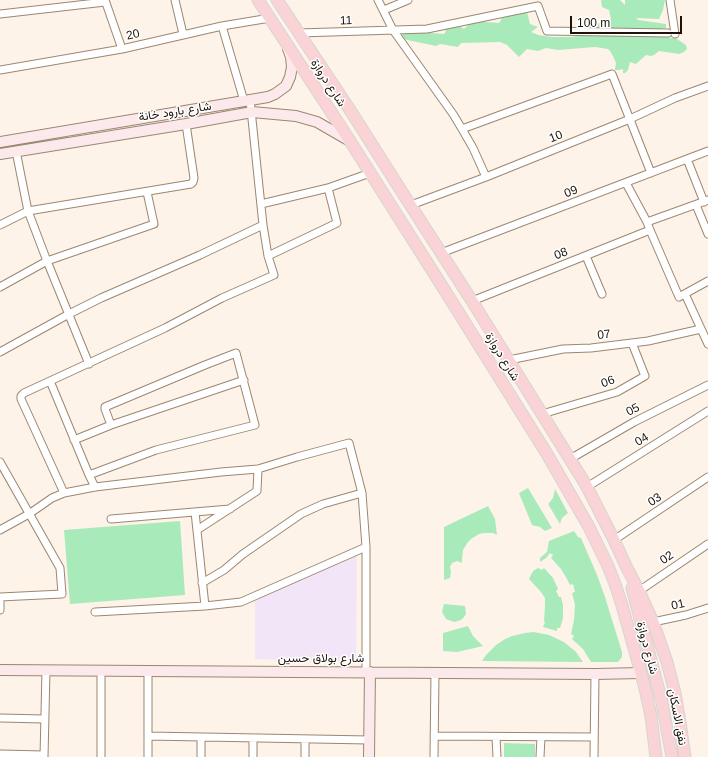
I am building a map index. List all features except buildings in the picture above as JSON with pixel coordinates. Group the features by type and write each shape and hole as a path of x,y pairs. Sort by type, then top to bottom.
{"main road":[{"name":"شارع دروازة","path":"258,0 420,250 540,443 589,527 600,548 615,584 641,672 651,716 656,757"},
{"name":"شارع دروازة","path":"277,0 350,110 509,360 587,487 626,566"},
{"path":"420,250 434,241"},
{"path":"626,566 653,622 666,662 675,693 684,757"},
{"name":"نفق الاسكان","path":"626,566 656,678 672,757"}],"street":[{"path":"175,0 183,34"},
{"path":"378,0 393,30 453,114 473,148 486,177"},
{"path":"384,10 408,0"},
{"name":"11","path":"299,33 427,30 538,6 547,31 672,34 670,0"},
{"path":"0,14 105,1 122,49"},
{"name":"20","path":"0,70 122,49 183,34 270,18"},
{"path":"64,493 21,399 21,396 24,393 165,328 222,298 274,276 268,256 263,225 252,112 222,26"},
{"name":"شارع بارود خانة","path":"0,142 268,97 286,86 290,77 292,67 291,57 286,43"},
{"path":"462,129 612,74 651,173"},
{"name":"10","path":"411,205 486,177 630,119 675,98 708,86"},
{"name":"شارع بارود خانة","path":"0,154 252,112 296,116 317,122 350,140"},
{"path":"0,224 28,212 191,184 194,178 186,124"},
{"path":"16,151 28,212 89,364"},
{"name":"09","path":"441,253 708,151"},
{"path":"647,222 706,201 687,159"},
{"path":"261,204 328,188 370,174"},
{"path":"626,182 647,222 679,297 708,280"},
{"path":"268,256 338,223 328,188"},
{"path":"0,287 47,261 154,224 147,192"},
{"path":"696,205 708,234"},
{"path":"0,352 101,298 200,255 263,225"},
{"name":"08","path":"472,301 650,230"},
{"path":"586,256 602,294"},
{"path":"685,294 708,344"},
{"name":"07","path":"509,360 563,349 591,348 648,341 701,329"},
{"name":"06","path":"542,414 617,392 645,376 632,343"},
{"path":"89,475 156,450 255,425 236,353 198,367 105,407 104,409 111,425"},
{"path":"74,440 111,425 244,380"},
{"path":"50,381 95,487"},
{"name":"05","path":"570,459 634,422 708,385"},
{"name":"04","path":"587,487 708,411"},
{"path":"0,530 29,514 52,498 64,493 95,487 258,469 297,457 349,444 362,493 366,547 369,757"},
{"path":"0,462 60,568 62,594 0,597 0,610"},
{"path":"197,530 257,491 258,469"},
{"name":"03","path":"614,540 708,477"},
{"path":"202,582 224,570 243,554 301,514 323,504 362,493"},
{"path":"111,519 230,509"},
{"path":"195,512 205,606"},
{"name":"02","path":"639,591 708,544"},
{"path":"95,612 205,606 241,602 366,547"},
{"name":"01","path":"653,622 686,615 708,608"},
{"name":"شارع بولاق حسين","path":"0,670 595,674 641,672"},
{"path":"0,754 44,756 46,670"},
{"path":"101,671 101,757"},
{"path":"148,671 148,757"},
{"path":"434,757 435,672"},
{"path":"594,757 595,674"},
{"path":"0,718 44,719"},
{"path":"148,736 369,740"},
{"path":"434,736 594,738"},
{"path":"201,757 202,737"},
{"path":"496,737 496,757"},
{"path":"540,737 540,757"},
{"path":"253,738 253,757"},
{"path":"305,739 305,757"}],"shaded area":[{"path":"357,554 356,662 255,659 255,598"}],"green space":[{"path":"601,0 620,0 625,5 625,0 665,0 659,19 636,18 638,20 666,24 666,28 663,28 662,31 667,37 674,37 686,45 687,49 679,54 659,51 651,56 646,55 636,64 630,62 628,70 623,73 623,69 615,70 616,63 608,49 595,47 558,50 546,48 538,51 527,49 519,57 507,45 500,42 461,43 458,47 440,44 436,46 403,39 402,36 403,33 415,32 444,34 446,31 444,26 454,19 455,23 464,29 472,21 499,23 502,18 514,15 526,8 530,24 538,27 531,32 538,35 570,37 586,35 585,27 587,26 591,27 591,33 595,36 600,34 597,28 599,23 604,23 609,26 611,19 609,10 602,7"},
{"path":"528,488 552,528 545,531 540,527 532,525 519,493"},
{"path":"555,489 568,513 562,518 560,524 548,504 553,498"},
{"path":"488,506 495,519 497,535 493,533 484,533 471,539 463,550 462,563 457,561 452,563 450,567 450,578 444,580 444,527"},
{"path":"180,521 185,595 70,604 64,530"},
{"path":"574,531 578,537 581,538 605,597 622,652 622,657 618,662 591,662 583,649 572,639 574,636 571,634 575,605 572,593 575,592 573,584 570,585 561,569 551,558 553,555 550,553 540,562 540,558 547,552 549,541"},
{"path":"538,568 542,570 544,568 553,578 558,589 556,591 559,597 561,597 563,605 563,618 560,628 557,628 557,631 543,627 545,622 545,598 529,579 533,571"},
{"path":"444,604 465,606 466,614 461,620 454,622 446,619 442,612"},
{"path":"468,626 473,636 483,646 457,652 443,651 443,633"},
{"path":"534,632 549,635 564,642 576,652 583,662 482,661 496,645 505,639 512,636"},
{"path":"504,743 535,744 535,757 504,757"}]}
